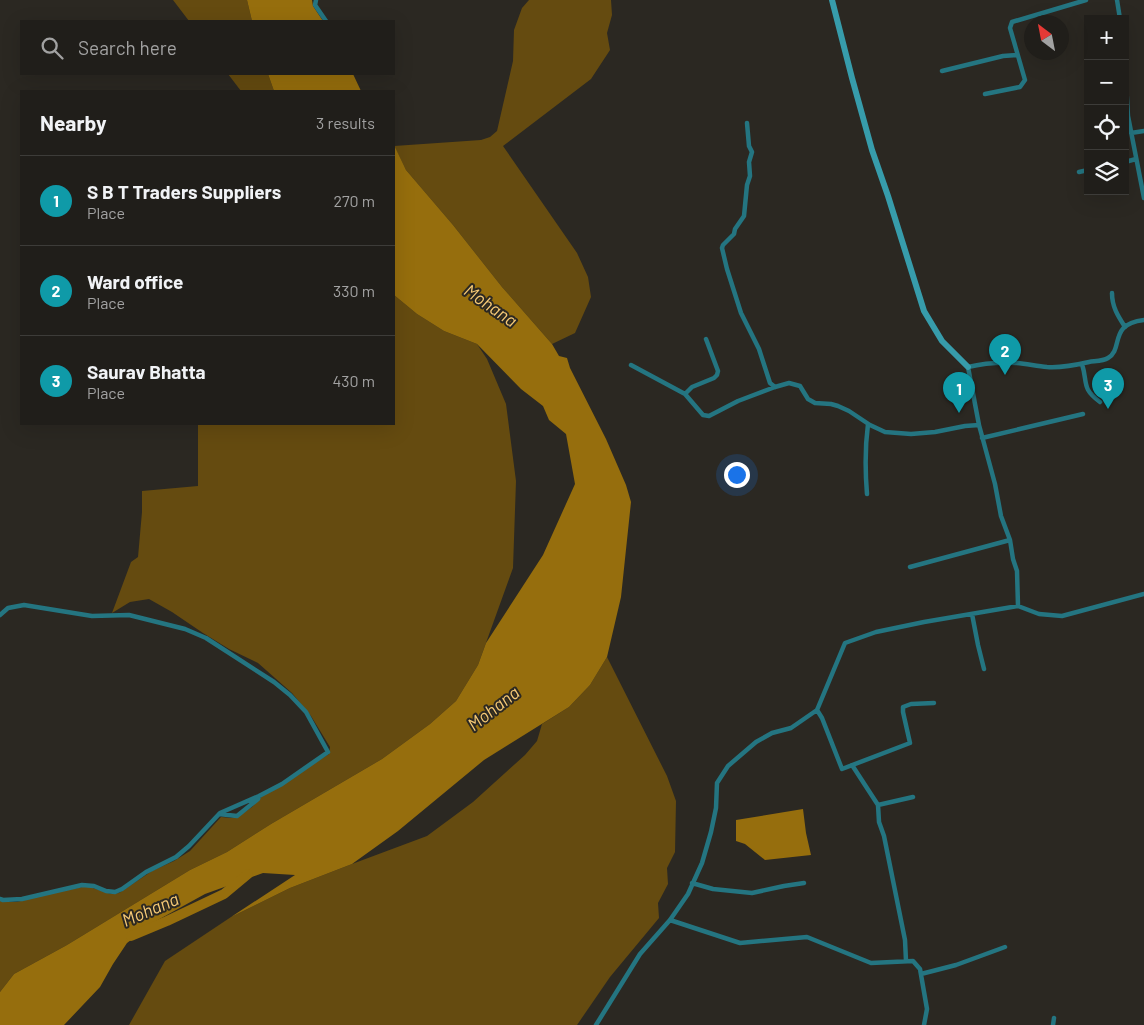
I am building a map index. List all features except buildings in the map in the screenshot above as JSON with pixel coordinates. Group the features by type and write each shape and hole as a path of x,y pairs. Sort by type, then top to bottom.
{"main road":[{"path":"832,0 872,150 924,310 942,341 968,367"}],"street":[{"path":"316,0 315,5 325,20"},
{"path":"985,94 1020,87 1024,80 1010,28 1012,22 1086,0"},
{"path":"1117,0 1119,15"},
{"path":"942,71 1003,56 1018,55"},
{"path":"1127,105 1144,198"},
{"path":"747,122 749,146 752,152 749,162 750,176 747,185 744,216 735,229 734,234 722,248 741,313 759,349 770,383 775,386"},
{"path":"1131,133 1144,131"},
{"path":"1129,161 1136,160"},
{"path":"1078,172 1084,171"},
{"path":"1112,293 1115,311 1125,327"},
{"path":"1018,606 1018,571 1013,559 1010,540 1001,516 995,484 982,438 968,367 988,363 1017,363 1049,367 1082,364 1108,358 1116,350 1118,338 1122,330 1144,320"},
{"path":"685,394 692,387 717,375 718,371 706,339"},
{"path":"1082,364 1087,389 1100,402"},
{"path":"631,365 685,394 703,415 709,416 738,401 775,386 789,383 800,386 808,399 815,404 838,406 884,432 911,434 935,432 979,424"},
{"path":"982,438 1083,414"},
{"path":"867,494 865,448 868,424"},
{"path":"910,567 1010,540"},
{"path":"596,1025 640,954 670,920 688,894 702,863 711,832 716,808 717,783 728,766 756,742 772,733 792,728 817,710 845,643 876,632 1018,606 1039,614 1062,616 1142,594 1144,601"},
{"path":"0,615 8,608 24,605 92,616 129,615 185,629 206,638 274,682 290,695 306,712 328,752 282,784 219,814 176,857 146,872 122,889 115,892 106,891 94,886 82,885 22,899 0,899"},
{"path":"972,614 984,669"},
{"path":"817,710 842,769 910,742 903,707 911,704 934,703"},
{"path":"852,765 878,805 879,822 884,836 905,940 906,961"},
{"path":"219,814 237,816 258,799 259,796"},
{"path":"878,805 912,796"},
{"path":"692,883 713,889 752,893 804,883"},
{"path":"670,920 740,943 807,937 870,963 914,961 920,969 927,1009 924,1025"},
{"path":"921,974 956,965 1005,947"},
{"path":"1053,1025 1054,1018"}],"shaded area":[{"path":"173,0 247,0 252,20 188,20"},
{"path":"529,0 611,0 612,15 607,33 610,50 591,79 503,146 577,253 588,277 591,297 575,333 552,344 502,287 406,170 395,148 395,146 481,140 490,137 497,131 513,61 514,30 522,8"},
{"path":"229,75 268,75 274,90 240,90"},
{"path":"395,296 417,314 444,331 477,344 487,359 506,404 516,481 513,568 478,665 456,701 430,724 382,759 227,852 190,870 67,945 14,974 0,992 0,900 17,902 87,886 111,894 119,893 152,871 190,851 221,817 231,818 239,816 252,807 262,796 329,754 330,747 311,716 292,693 258,663 229,649 149,599 130,602 112,613 131,562 138,557 142,491 198,486 198,425 395,425"},
{"path":"607,657 667,776 676,801 675,852 667,868 668,884 658,903 659,918 610,977 577,1025 129,1025 165,961 231,917 290,888 427,836 473,802 525,755 537,741 542,724 569,707 590,685"}],"water":[{"path":"247,0 312,0 313,6 322,20 252,20"},
{"path":"268,75 353,75 361,90 274,90"},
{"path":"395,147 406,170 502,287 552,344 559,356 567,358 626,485 631,502 621,597 607,657 590,685 569,707 484,760 398,831 352,864 290,888 231,917 295,875 263,873 205,894 156,921 127,943 100,987 64,1025 0,1025 0,992 14,974 67,945 190,870 227,852 382,759 430,724 456,701 478,665 486,643 543,555 575,484 566,434 549,420 543,406 521,389 477,344 444,331 417,314 395,296"},
{"path":"803,809 811,855 765,860 745,844 736,841 736,820"}],"waterway":[{"name":"Mohana","path":"131,936 224,894 248,874"}],"place":[{"name":"Ward office","path":"1005,375"},
{"name":"Saurav Bhatta","path":"1108,409"},
{"name":"S B T Traders Suppliers","path":"959,413"}]}
